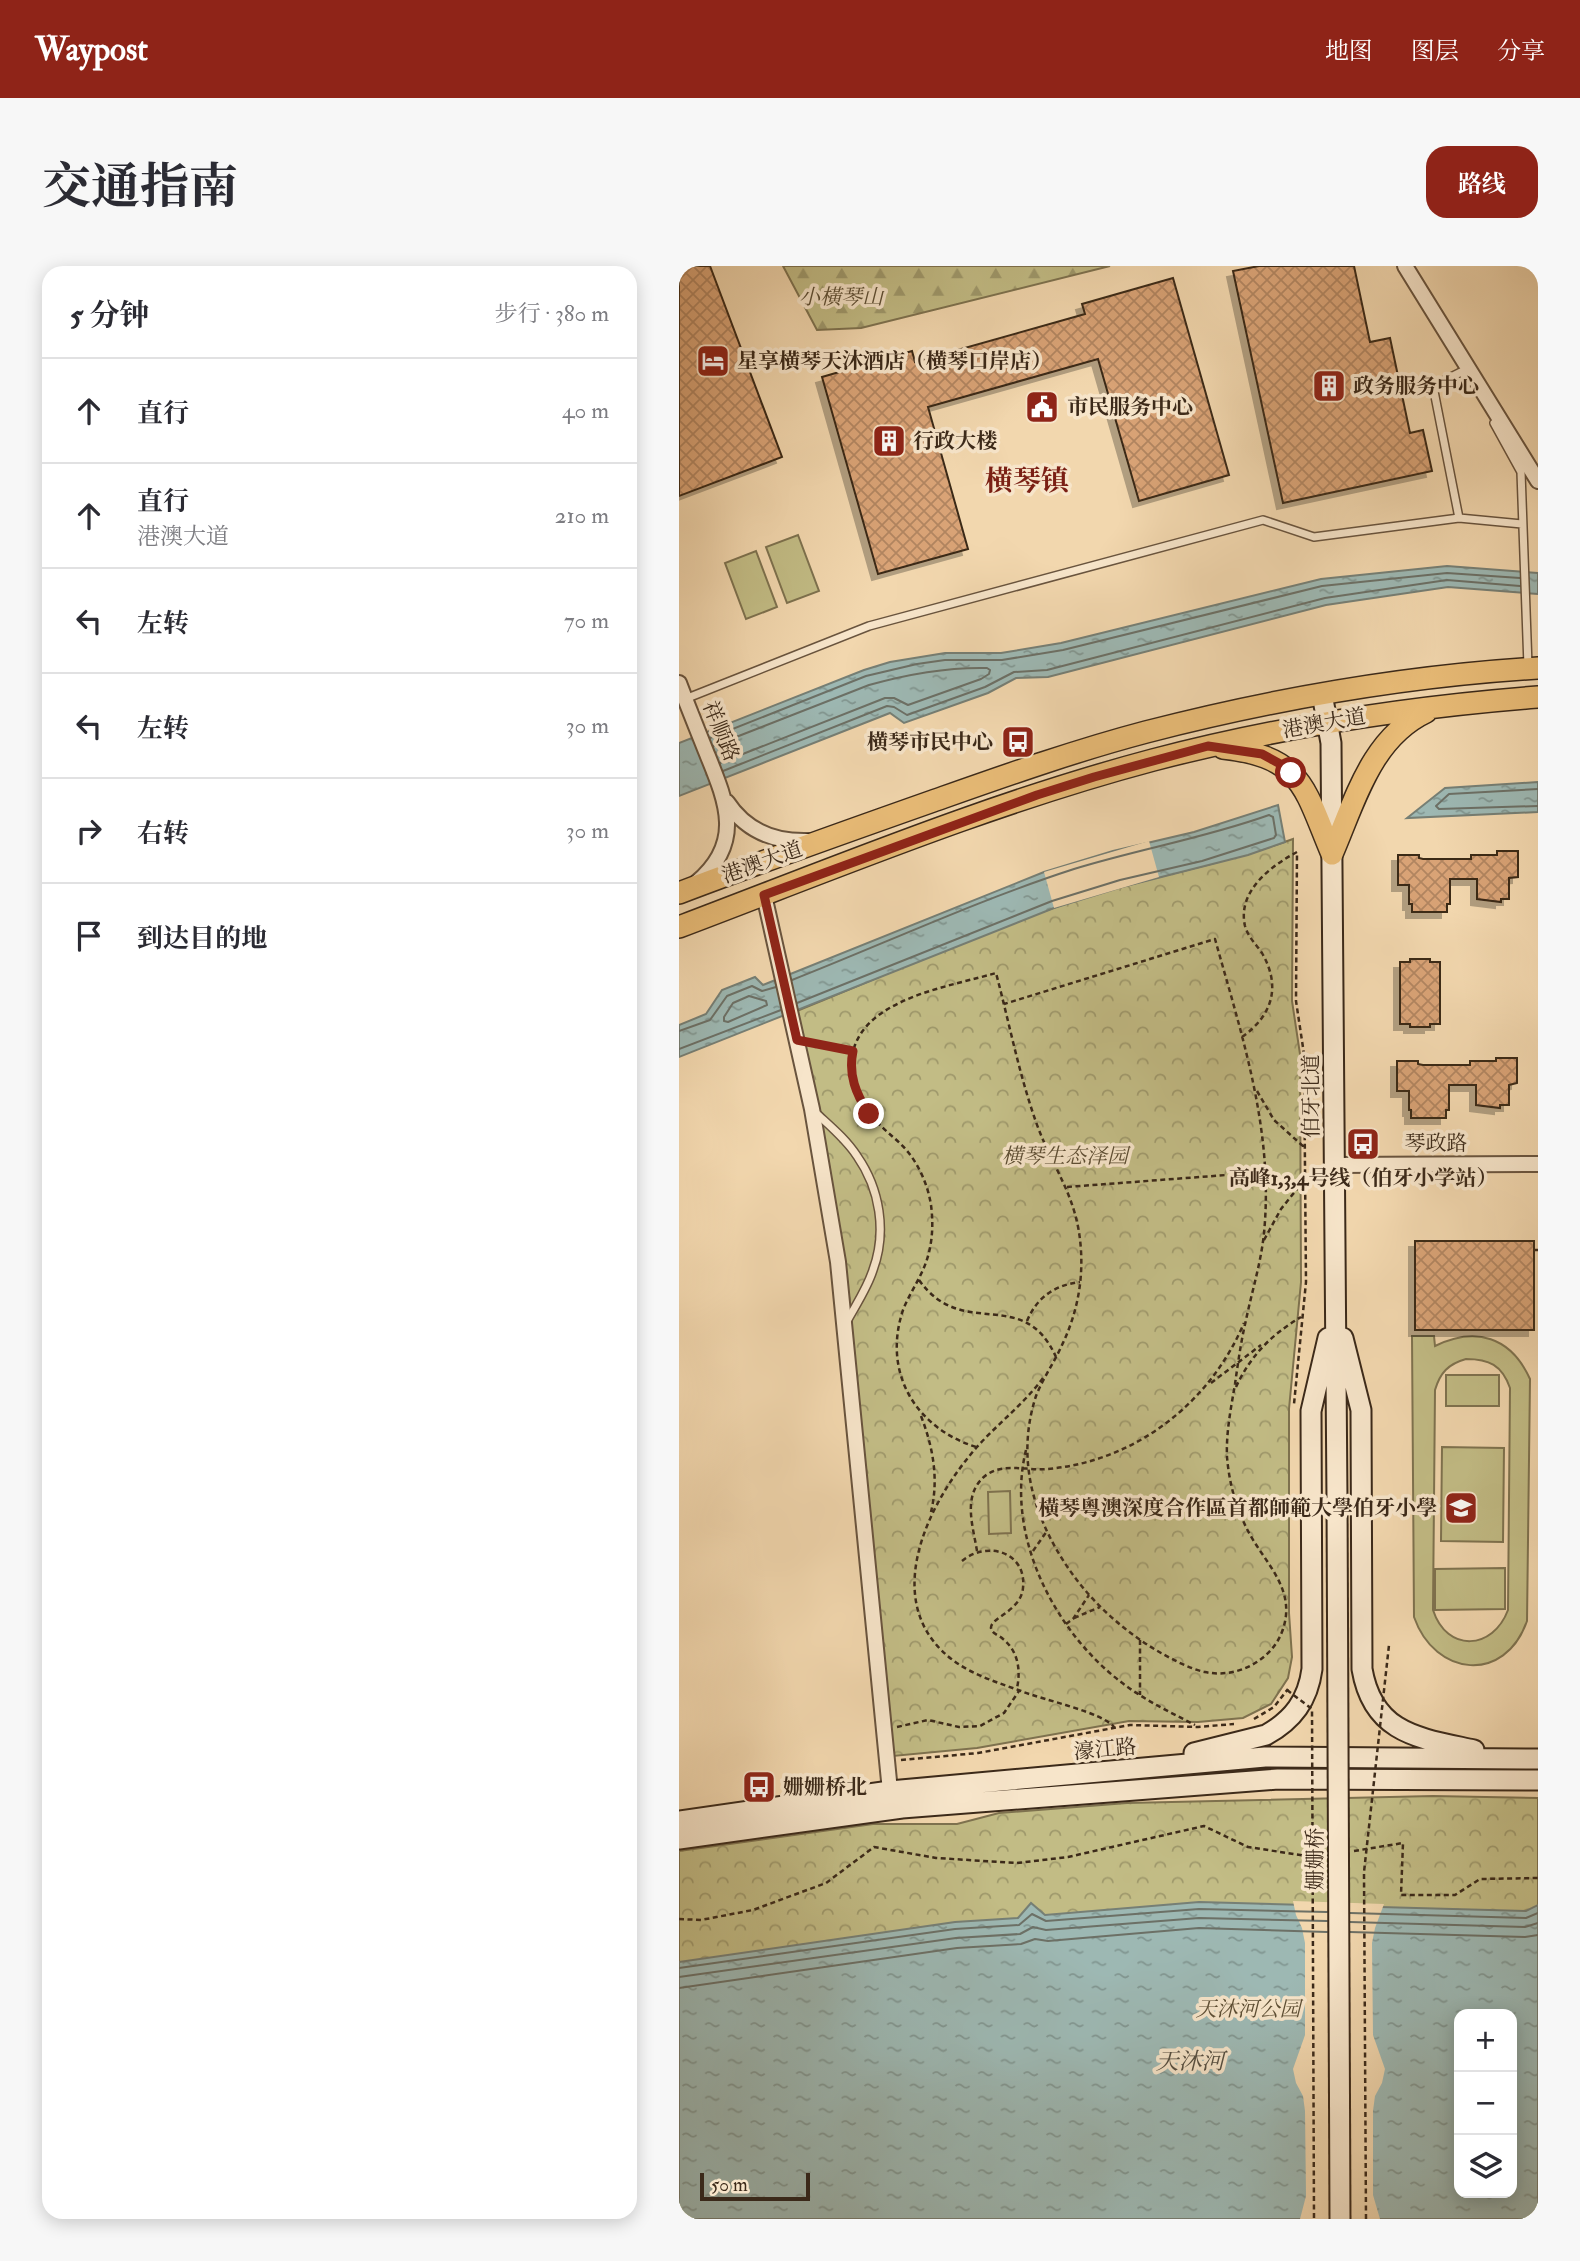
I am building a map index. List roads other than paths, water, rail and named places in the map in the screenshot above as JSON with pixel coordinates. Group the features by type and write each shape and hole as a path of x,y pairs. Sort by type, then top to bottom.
{"main road":[{"name":"港澳大道","path":"682,892 820,841 1085,750 1203,718 1322,694 1417,680 1533,669"},
{"name":"伯牙北道","path":"1322,694 1331,743 1336,1499"},
{"name":"港澳大道","path":"679,927 1037,795 1140,764 1208,746 1327,722 1450,705 1538,697"},
{"path":"1332,854 1382,746 1395,731 1412,719 1430,710 1450,705"},
{"path":"1208,746 1251,751 1282,765 1305,792 1332,854"},
{"path":"1335,1307 1361,1410 1362,1669 1368,1692 1373,1703 1389,1722 1409,1735 1512,1758"},
{"path":"1116,1770 1266,1735 1295,1713 1307,1693 1313,1669 1311,1411 1335,1307"},
{"name":"姗姗桥","path":"1336,1499 1340,2219"},
{"name":"濠江路","path":"679,1821 890,1791 1265,1757 1538,1759"},
{"name":"濠江路","path":"679,1839 902,1808 1278,1779 1538,1780"}],"street":[{"path":"1405,266 1538,481"},
{"name":"祥顺路","path":"679,683 723,795 727,828 722,850 704,877 682,892"},
{"name":"祥顺路","path":"723,795 743,821 762,834 784,841 820,841"},
{"path":"764,895 812,1109 832,1224 890,1791"},
{"name":"琴政路","path":"1334,1165 1538,1164"}],"lane":[{"path":"1459,518 1433,386 1461,372 1468,377 1521,471 1522,523 1533,669"},
{"path":"685,699 869,626 1263,520 1314,537 1459,518 1522,523"},
{"path":"812,1109 856,1154 872,1184 879,1209 880,1235 874,1268 844,1327"}],"water":[{"path":"1447,566 1538,573 1538,594 1448,587 1326,605 1048,677 1016,678 988,693 904,723 890,713 679,796 679,743 890,662 945,653 1001,653 1061,643 1321,579"},
{"path":"1538,782 1538,812 1407,818 1445,788"},
{"path":"1278,805 1285,842 1248,855 1122,887 1054,908 679,1057 679,1025 706,1014 722,990 755,977 763,985 1044,872 1113,851 1194,832"},
{"name":"天沐河","path":"1199,1902 1526,1911 1538,1905 1538,2219 679,2219 679,1962 955,1922 1018,1918 1031,1903 1045,1915"}],"place":[{"name":"星享横琴天沐酒店（横琴口岸店）","path":"713,361"},
{"name":"政务服务中心","path":"1329,386"},
{"name":"市民服务中心","path":"1042,407"},
{"name":"行政大楼","path":"889,441"},
{"name":"横琴市民中心","path":"1018,742"},
{"name":"高峰1,3,4号线（伯牙小学站）","path":"1363,1144"},
{"name":"橫琴粵澳深度合作區首都師範大學伯牙小學","path":"1461,1508"},
{"name":"姗姗桥北","path":"759,1787"}],"district":[{"name":"横琴镇","path":"1027,480"}],"park label":[{"name":"小橫琴山","path":"841,297"},
{"name":"横琴生态泽园","path":"1065,1156"},
{"name":"天沐河公园","path":"1248,2009"}]}
